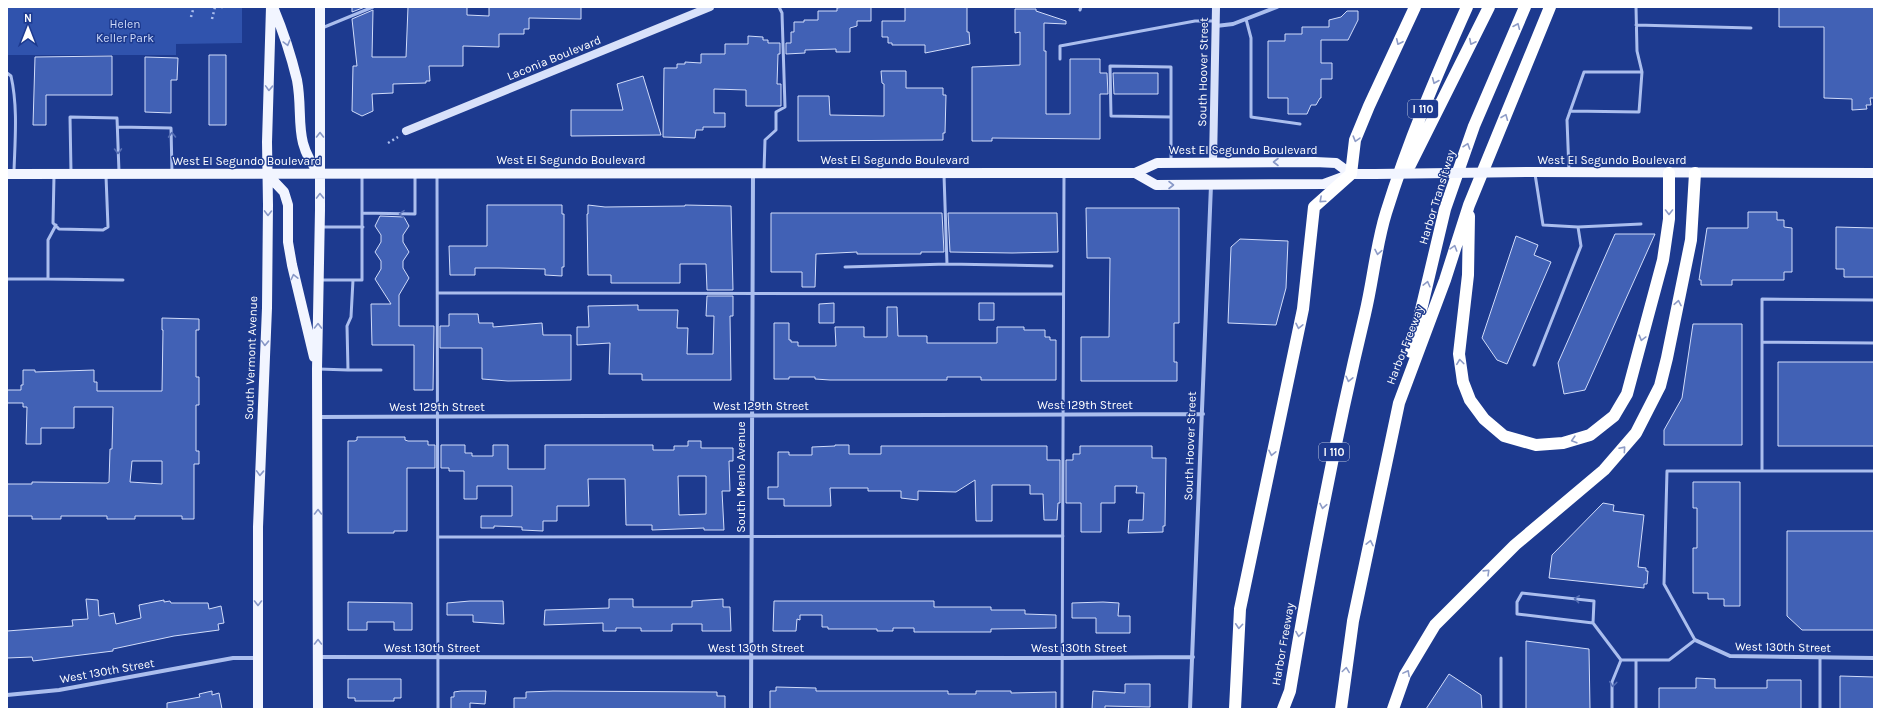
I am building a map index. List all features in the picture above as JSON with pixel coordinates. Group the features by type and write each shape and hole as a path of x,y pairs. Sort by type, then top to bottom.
{"highway":[{"path":"1235,709 1240,609 1303,309 1314,207 1351,174 1356,139 1369,106 1415,7"},
{"name":"Harbor Freeway","path":"1283,709 1290,691 1309,574 1343,408 1369,297 1386,214 1420,116 1467,7"},
{"path":"1386,214 1489,7"},
{"name":"Harbor Transitway","path":"1399,403 1445,209 1474,126 1526,7"},
{"name":"Harbor Freeway","path":"1341,709 1353,621 1399,403 1445,280 1468,205 1550,7"},
{"path":"1468,205 1468,275 1459,354 1463,382 1470,400 1484,419 1504,436 1536,445 1563,443 1590,435 1614,416 1627,394 1663,260 1669,219 1669,173"},
{"path":"1393,709 1405,675 1435,625 1515,544 1604,470 1636,433 1660,386 1667,358 1691,240 1696,173"},
{"path":"1290,691 1290,709"}],"main road":[{"path":"272,7 284,34 297,81 302,142 311,163 320,174"},
{"name":"South Vermont Avenue","path":"258,709 258,527 267,308 267,174 272,7"},
{"path":"318,709 317,369 320,227 320,7"},
{"name":"West El Segundo Boulevard","path":"11,174 753,172 1135,173 1157,163 1213,162 1336,163 1351,174"},
{"name":"West El Segundo Boulevard","path":"1135,173 1156,185 1324,184 1351,174 1532,172 1874,173"},
{"path":"267,174 284,192 288,205 288,242 292,266 317,369"}],"street":[{"name":"Laconia Boulevard","path":"406,131 710,7"},
{"name":"South Hoover Street","path":"1213,162 1216,7"},
{"path":"1216,23 1233,24 1277,7"},
{"name":"South Menlo Avenue","path":"751,709 753,172"},
{"name":"South Hoover Street","path":"1190,709 1211,185"},
{"name":"West 129th Street","path":"318,417 1203,414"},
{"name":"West 130th Street","path":"1694,640 1730,656 1874,658"},
{"name":"West 130th Street","path":"318,658 1193,657"},
{"name":"West 130th Street","path":"7,696 59,690 233,658 258,658"}],"lane":[{"path":"320,29 373,7"},
{"path":"764,172 765,140 776,130 776,112 785,107 782,12 779,7"},
{"path":"1570,111 1640,112 1642,72 1637,51 1636,7"},
{"path":"1246,19 1251,38 1251,117 1300,124"},
{"path":"1060,58 1060,46 1195,21 1216,23"},
{"path":"1636,25 1751,28"},
{"path":"1171,117 1111,116 1110,66 1171,67 1171,117 1171,163"},
{"path":"1569,172 1567,120 1584,72 1642,72"},
{"path":"7,73 11,76 16,132 11,174"},
{"path":"71,174 70,118 117,118 119,174"},
{"path":"118,127 171,128 172,174"},
{"path":"1532,172 1543,225 1578,227 1641,224"},
{"path":"944,173 947,264"},
{"path":"1062,709 1064,173"},
{"path":"54,174 53,223 59,229 104,230 108,227 106,174"},
{"path":"319,280 362,280 362,174"},
{"path":"363,213 415,214 415,174"},
{"path":"437,174 438,709"},
{"path":"48,279 48,240 56,225"},
{"path":"320,227 363,227"},
{"path":"1534,365 1581,246 1578,227"},
{"path":"845,267 947,264 1052,266"},
{"path":"7,279 123,280"},
{"path":"348,370 347,326 351,317 353,280"},
{"path":"438,293 1063,294"},
{"path":"1762,471 1762,299 1874,300"},
{"path":"1762,342 1874,343"},
{"path":"317,369 381,370"},
{"path":"1621,660 1669,660 1694,640 1664,584 1667,470 1874,471"},
{"path":"438,536 1063,536"},
{"path":"1594,623 1517,614 1517,602 1522,593 1594,601 1594,623 1621,660"},
{"path":"1501,658 1501,709"},
{"path":"1820,658 1820,709"},
{"path":"1612,709 1612,682 1621,660"},
{"path":"1636,660 1636,709"}],"path":[{"path":"212,19 215,7"},
{"path":"191,17 193,10"}],"green space":[{"name":"Helen Keller Park","path":"7,7 242,7 242,43 176,44 176,55 7,55"}],"building":[{"path":"352,7 365,7 352,12"},
{"path":"408,7 467,7 467,15 489,16 489,7 581,7 581,19 529,18 529,29 524,29 524,34 499,34 499,47 463,46 463,66 429,66 430,81 426,81 426,83 393,84 393,93 372,94 373,111 362,116 352,111 353,66 357,66 352,19 373,10 372,57 406,57"},
{"path":"871,7 871,21 857,21 857,26 850,28 850,52 836,52 836,49 805,50 805,53 786,54 786,43 791,43 791,32 794,32 794,22 818,20 818,11 837,11 837,8"},
{"path":"905,7 967,7 967,32 969,32 970,44 925,53 925,45 892,45 892,43 888,43 888,37 882,37 882,21 905,21"},
{"path":"1779,7 1874,7 1874,98 1870,98 1871,105 1866,105 1867,109 1852,110 1852,99 1824,98 1824,27 1779,27"},
{"path":"1015,9 1036,9 1036,11 1066,21 1066,24 1044,23 1044,51 1046,51 1046,114 1070,114 1070,59 1100,59 1100,73 1107,73 1108,94 1100,94 1100,139 992,138 992,141 972,141 972,67 1020,65 1020,32 1015,33"},
{"path":"1347,11 1358,11 1358,20 1348,40 1321,40 1321,63 1332,63 1332,79 1321,79 1321,98 1316,105 1311,105 1307,114 1288,114 1288,98 1268,98 1268,41 1285,41 1285,34 1302,34 1302,27 1329,27 1329,20 1341,17"},
{"path":"748,36 763,37 763,40 768,40 768,43 780,43 777,84 781,84 781,106 746,106 746,90 714,89 714,113 725,113 725,127 703,127 703,130 696,130 695,138 663,137 664,68 677,68 677,64 685,64 685,62 701,63 701,54 725,54 725,44 748,44"},
{"path":"209,55 226,55 226,125 209,125"},
{"path":"112,56 112,95 46,95 46,125 33,125 35,57"},
{"path":"145,57 178,58 177,80 171,80 171,113 145,112"},
{"path":"881,71 906,71 906,88 943,88 943,95 946,95 945,133 943,133 943,140 798,141 798,96 829,96 830,115 884,116 884,84 882,83"},
{"path":"1113,73 1158,73 1158,94 1114,94"},
{"path":"643,76 661,135 571,136 571,110 623,110 617,84"},
{"path":"487,205 562,205 562,214 564,214 564,267 562,267 562,276 545,275 545,269 499,268 475,268 475,275 450,275 449,246 487,246"},
{"path":"588,205 605,207 685,205 731,206 733,290 707,290 706,264 680,264 680,283 611,283 611,275 588,275"},
{"path":"1086,208 1179,208 1179,323 1174,323 1174,362 1177,362 1177,381 1081,381 1081,337 1109,337 1110,258 1087,258"},
{"path":"1748,212 1777,212 1777,220 1784,220 1784,227 1792,228 1792,272 1784,272 1784,280 1732,280 1732,285 1701,285 1701,280 1699,280 1707,228 1748,228"},
{"path":"771,213 942,213 944,252 921,252 921,254 857,254 857,252 816,254 815,287 802,287 802,272 771,272"},
{"path":"948,213 1057,213 1058,252 950,252"},
{"path":"380,216 404,217 409,226 403,235 403,242 409,252 403,261 403,268 409,278 399,295 399,326 434,326 433,390 414,390 414,345 372,345 371,304 391,304 375,279 381,269 381,261 375,252 381,242 381,235 375,226"},
{"path":"1836,227 1874,228 1874,277 1844,277 1844,269 1836,269"},
{"path":"1615,234 1655,234 1585,390 1564,394 1558,363"},
{"path":"1516,236 1538,245 1534,255 1551,262 1507,364 1497,360 1482,338"},
{"path":"1240,239 1288,241 1286,288 1276,325 1228,323 1231,247"},
{"path":"707,296 733,296 733,316 730,316 731,380 642,380 642,374 609,374 610,343 577,345 577,327 589,327 588,306 638,305 638,310 678,310 677,328 688,328 687,354 713,354 714,316 706,316"},
{"path":"834,303 834,323 819,323 819,304"},
{"path":"979,303 994,303 994,320 979,320"},
{"path":"887,307 897,307 898,336 927,336 927,343 997,343 997,327 1024,327 1024,330 1045,330 1045,337 1050,337 1050,340 1056,340 1056,380 981,380 981,377 947,377 947,380 830,380 815,379 815,377 789,377 789,379 774,379 774,323 789,323 789,340 791,340 791,342 798,342 798,346 836,346 835,327 864,327 864,337 887,337"},
{"path":"449,314 478,314 479,323 493,323 493,327 542,323 543,335 571,335 571,380 508,381 482,379 482,348 440,348 440,326 449,326"},
{"path":"162,318 199,319 199,330 196,330 196,377 199,377 199,405 196,405 196,451 199,451 199,464 194,464 194,519 182,519 182,516 135,516 135,519 107,519 107,516 61,516 61,519 32,519 32,516 7,516 7,484 32,484 32,482 109,482 110,449 112,449 113,407 74,407 74,428 41,428 41,444 26,444 27,407 23,407 23,403 7,403 7,390 21,390 21,385 23,385 23,370 35,370 35,372 94,370 94,382 97,382 97,391 162,391","holes":["132,461 162,461 162,484 130,482"]},
{"path":"1693,324 1742,324 1742,445 1664,445 1664,430 1682,398"},
{"path":"1778,362 1874,362 1874,446 1778,446"},
{"path":"357,437 405,437 405,440 408,441 428,441 428,445 435,445 435,468 407,468 407,531 394,531 394,533 348,533 348,441 355,441 357,440"},
{"path":"688,441 701,441 701,448 733,448 733,461 729,461 730,491 722,491 724,530 704,530 704,528 652,530 652,525 626,525 625,479 588,479 589,506 557,506 557,521 543,521 543,531 522,530 522,527 494,526 494,528 481,528 481,516 512,516 512,486 477,486 477,499 464,499 464,471 449,471 449,468 441,468 441,445 465,445 465,453 472,453 472,456 493,456 493,445 508,445 508,469 545,469 545,445 653,445 653,450 674,450 674,446 688,446","holes":["678,476 706,476 706,514 679,515"]},
{"path":"849,445 849,454 881,454 881,446 1047,446 1047,460 1060,460 1060,503 1058,503 1057,520 1044,520 1043,494 1030,494 1030,485 992,485 992,521 976,521 975,480 956,492 918,491 918,500 901,498 901,491 868,491 868,488 830,488 831,506 784,506 784,499 768,499 768,487 778,487 778,452 789,452 789,455 812,455 812,447"},
{"path":"1080,446 1152,446 1152,458 1166,458 1165,526 1163,526 1163,532 1128,533 1129,520 1143,520 1144,493 1136,493 1137,486 1115,486 1115,503 1101,503 1101,532 1081,532 1081,503 1066,503 1066,460 1073,460 1073,454 1080,454"},
{"path":"1693,482 1740,482 1740,606 1724,606 1724,599 1708,599 1708,593 1693,593 1693,548 1697,548 1697,508 1693,508"},
{"path":"1603,503 1614,505 1613,511 1644,515 1638,567 1646,568 1646,571 1648,571 1647,584 1644,584 1644,588 1549,578 1552,555"},
{"path":"1787,531 1874,531 1874,630 1802,630 1787,616"},
{"path":"86,599 98,600 99,616 114,613 116,624 141,618 139,605 164,600 164,602 170,601 171,603 208,603 209,609 221,606 224,623 218,624 219,630 174,636 113,649 113,651 33,661 32,657 7,658 7,631 73,626 72,620 88,619"},
{"path":"609,599 633,599 633,607 692,607 692,601 723,599 723,607 730,607 731,631 702,631 702,624 672,624 672,631 641,631 641,628 616,628 616,631 603,631 603,623 544,625 545,610 609,608"},
{"path":"503,601 504,624 473,622 473,615 447,615 447,603"},
{"path":"774,601 934,601 934,607 991,607 991,610 1025,610 1025,614 1056,615 1056,628 991,629 991,632 914,632 914,628 893,628 893,631 877,631 877,629 828,629 828,627 822,627 822,615 800,615 800,620 797,619 796,631 773,631"},
{"path":"348,602 412,603 412,630 394,630 394,622 367,622 367,630 348,630"},
{"path":"1072,603 1119,603 1118,616 1130,616 1130,633 1096,633 1096,618 1072,618"},
{"path":"1526,641 1589,649 1590,709 1526,709"},
{"path":"1449,674 1481,695 1482,709 1426,709"},
{"path":"1840,676 1874,677 1874,709 1840,709"},
{"path":"1696,678 1715,679 1715,688 1767,688 1767,680 1801,680 1801,709 1659,709 1659,688 1696,688"},
{"path":"348,679 401,679 401,698 394,698 394,701 355,701 355,698 348,698"},
{"path":"1125,684 1150,684 1150,707 1105,706 1105,709 1092,709 1093,691 1125,693"},
{"path":"776,687 816,688 816,691 948,691 948,694 976,694 976,691 1011,691 1011,693 1056,692 1056,709 770,709 770,691 776,691"},
{"path":"212,691 212,695 219,693 222,709 167,709 167,703 200,697 199,694"},
{"path":"486,691 485,704 470,703 470,709 451,709 451,697 454,697 454,692"},
{"path":"526,692 717,692 717,696 725,696 725,709 514,709 514,698 526,698"}]}
